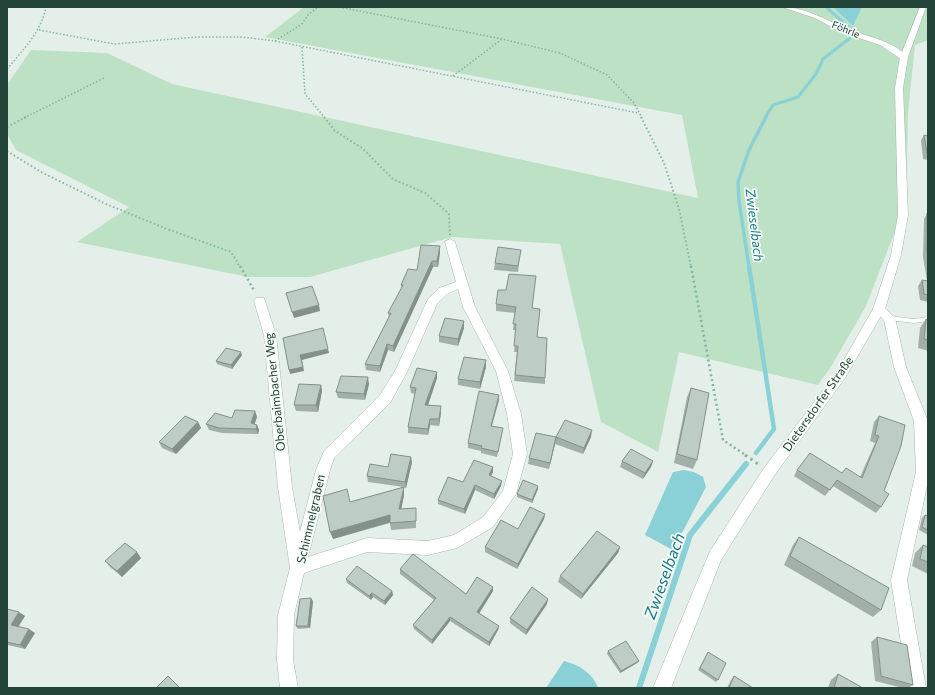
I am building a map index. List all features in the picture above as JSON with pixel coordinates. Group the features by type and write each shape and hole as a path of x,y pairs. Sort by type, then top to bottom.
{"street":[{"name":"Föhrle","path":"785,7 817,17 844,30 883,43 904,57"},
{"name":"Dietersdorfer Straße","path":"662,688 715,556 769,472 841,375 884,313 904,214 899,88 904,57 923,7"},
{"name":"Schimmelgraben","path":"298,568 367,544 428,548 457,541 488,522 509,494 520,454 514,414 502,371 469,307 450,242"},
{"name":"Schimmelgraben","path":"298,568 323,470 329,454 385,399 401,372 432,302 443,291 462,284"},
{"name":"Oberbaimbacher Weg","path":"260,301 270,335 285,487 298,568 286,615 284,660 289,688"},
{"path":"884,313 900,366 924,423 925,468 899,580 917,688"}],"lane":[{"path":"884,313 914,322 928,319"}],"path":[{"path":"7,68 39,30 45,18 46,7"},
{"path":"275,41 302,24 308,15 318,7"},
{"path":"339,7 502,39 560,53 607,75 634,104 664,163 679,209 702,321 723,440 769,472"},
{"path":"39,30 52,31 92,41 114,44 197,37 242,37 275,41 638,113"},
{"path":"453,76 502,39"},
{"path":"302,47 305,94 335,131 362,148 393,179 425,193 449,214 450,242"},
{"path":"7,127 104,78"},
{"path":"7,151 41,172 106,204 167,230 231,252 260,301"}],"green space":[{"path":"304,7 928,7 928,40 915,45 908,113 906,203 866,306 832,365 818,385 679,352 658,452 601,422 560,244 452,237 310,277 248,277 77,242 129,207 16,150 7,134 7,85 31,50 107,53 172,84 698,198 682,115 265,37"}],"water":[{"path":"833,7 862,7 853,26"},
{"path":"684,470 694,472 703,477 706,487 673,550 645,535 673,472"},
{"path":"564,661 585,670 593,678 598,688 546,688"}],"building":[{"path":"924,135 928,136 928,154 927,153"},
{"path":"928,213 928,257 927,251"},
{"path":"421,245 440,246 437,261 432,261 393,346 387,344 380,366 365,364 391,313 388,313 403,285 401,285 408,269 417,270"},
{"path":"498,247 521,250 518,266 495,263"},
{"path":"509,274 536,276 532,308 540,309 537,337 547,338 545,378 515,375 518,346 514,346 516,324 513,324 516,307 496,304 498,290 506,290"},
{"path":"922,280 928,281 928,295 924,294"},
{"path":"312,286 319,305 292,312 286,293"},
{"path":"445,318 464,321 458,339 439,336"},
{"path":"926,319 928,320 928,340 924,339"},
{"path":"323,328 328,349 300,355 303,367 289,370 283,338"},
{"path":"226,348 241,352 231,365 216,361"},
{"path":"464,357 486,360 480,382 458,379"},
{"path":"417,368 437,372 425,405 441,406 439,419 430,419 428,429 408,427 416,388 410,387"},
{"path":"341,376 368,377 364,394 336,392"},
{"path":"299,384 321,385 316,405 294,405"},
{"path":"691,388 709,393 697,460 677,454"},
{"path":"479,391 499,395 491,426 503,428 498,452 468,443"},
{"path":"235,410 255,411 251,423 257,425 256,429 219,428 206,424 215,413 232,418"},
{"path":"185,416 198,422 172,449 159,442"},
{"path":"879,416 905,425 901,446 884,491 889,494 881,507 837,480 830,490 797,470 810,453 842,473 846,468 862,478 879,436 875,435"},
{"path":"565,420 592,430 584,448 556,437"},
{"path":"536,433 556,437 550,463 529,458"},
{"path":"631,449 653,461 645,473 622,461"},
{"path":"391,454 411,457 405,482 367,476 370,464 388,467"},
{"path":"474,460 493,467 489,475 502,481 494,494 475,485 464,509 438,500 448,477 463,482"},
{"path":"523,480 538,486 532,500 517,494"},
{"path":"404,487 399,509 416,508 416,521 390,523 390,515 330,532 323,496 347,489 350,502"},
{"path":"530,507 545,514 518,564 485,547 501,520 518,529"},
{"path":"925,515 928,516 928,530 922,527"},
{"path":"597,531 620,547 583,594 560,576"},
{"path":"799,537 889,588 881,610 790,556"},
{"path":"125,543 137,552 117,571 105,561"},
{"path":"923,545 928,547 928,562 920,559"},
{"path":"413,554 466,594 477,577 493,587 477,612 499,626 489,642 450,617 432,640 413,625 436,598 400,569"},
{"path":"357,566 392,591 384,601 372,593 369,596 346,579"},
{"path":"532,587 548,599 527,630 510,618"},
{"path":"311,598 308,626 296,626 300,599"},
{"path":"7,609 19,612 11,625 29,629 20,645 7,642"},
{"path":"877,637 907,645 913,685 881,676"},
{"path":"626,641 639,661 621,671 608,651"},
{"path":"708,652 726,663 718,680 700,668"},
{"path":"838,674 863,688 834,688"},
{"path":"168,676 180,688 156,688"},
{"path":"734,676 753,688 729,688"}],"waterway":[{"name":"Zwieselbach","path":"826,7 851,29"},
{"name":"Zwieselbach","path":"765,118 773,105 798,97 816,74 823,59 850,38"},
{"name":"Zwieselbach","path":"749,267 739,201 738,182 749,150 766,117"},
{"name":"Zwieselbach","path":"749,266 774,429 756,453"},
{"name":"Zwieselbach","path":"639,688 690,535 746,464"}]}
